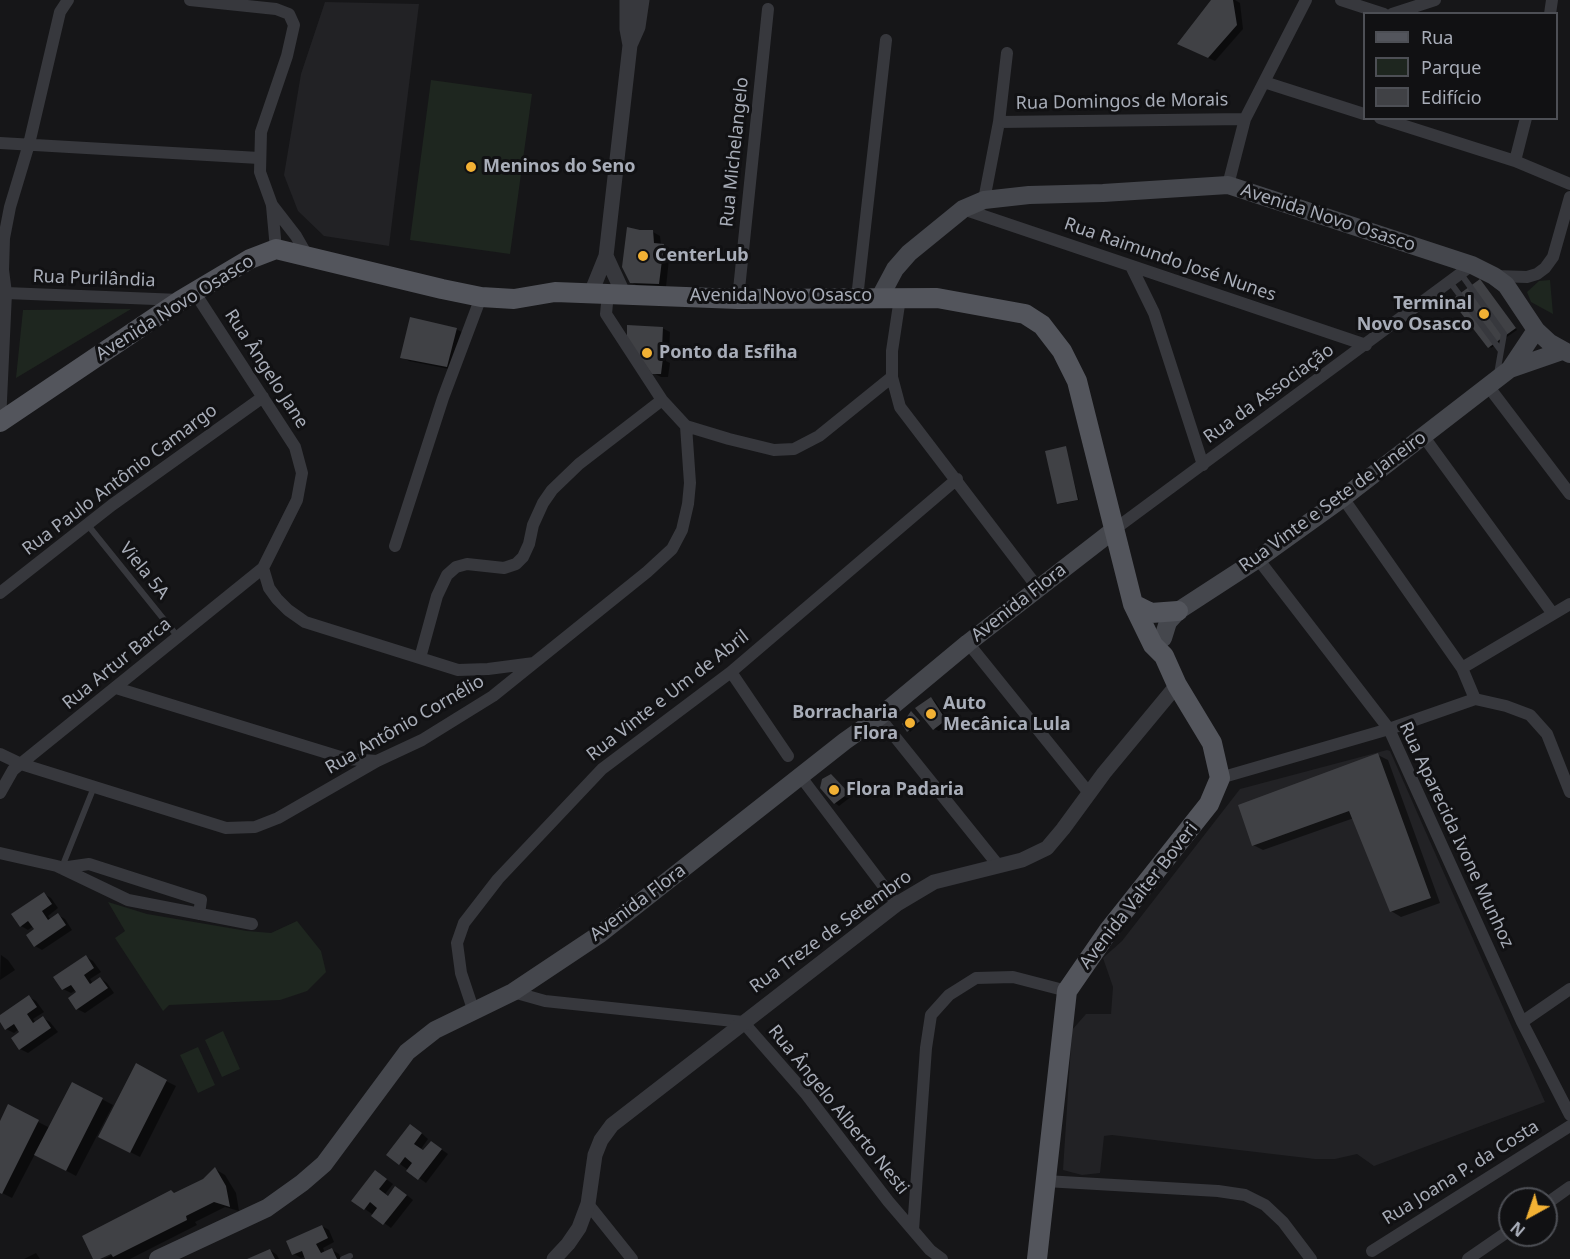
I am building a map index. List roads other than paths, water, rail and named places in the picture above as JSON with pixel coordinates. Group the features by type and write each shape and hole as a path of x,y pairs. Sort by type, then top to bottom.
{"main road":[{"name":"Avenida Novo Osasco","path":"0,422 188,296 250,259 276,249 442,290 481,297 514,299 555,292 738,299 879,299 896,269 909,253 963,209 984,200 1029,195 1103,194 1228,185 1461,274 1494,276 1506,285 1536,330 1567,351"},
{"path":"879,299 937,298 1025,314 1042,325 1062,351 1077,381 1127,576 1142,608 1153,645 1163,647 1177,685 1212,743 1220,778"},
{"name":"Rua Vinte e Sete de Janeiro","path":"1163,647 1168,622 1178,611 1258,559 1424,437 1498,379 1536,330"},
{"name":"Rua Vinte e Sete de Janeiro","path":"1498,379 1567,351"},
{"name":"Avenida Flora","path":"158,1259 267,1208 307,1179 324,1164 407,1052 435,1030 513,992 600,934 879,717 968,643 1115,529"},
{"path":"1142,608 1178,611"},
{"name":"Avenida Valter Boveri","path":"1037,1259 1067,991 1109,930 1209,804 1220,778"}],"street":[{"path":"0,422 6,293 3,270 4,238 10,207 30,144 60,12 68,0"},
{"path":"190,0 276,9 289,14 294,25 261,132 260,172 272,205 276,249"},
{"path":"627,0 627,29 630,45 606,256 606,314 662,400 686,426 774,450 794,449 819,436 892,377"},
{"path":"630,45 638,27 642,0"},
{"path":"1228,185 1245,119 1306,0"},
{"path":"1341,0 1378,12"},
{"path":"1398,12 1435,0"},
{"name":"Rua Michelangelo","path":"738,299 768,9"},
{"path":"857,298 886,40"},
{"path":"984,200 999,122 1007,53"},
{"path":"1264,82 1363,113"},
{"name":"Rua Domingos de Morais","path":"999,122 1245,119"},
{"path":"1386,120 1515,161 1570,184"},
{"path":"1515,161 1525,120"},
{"path":"0,143 260,158"},
{"path":"1494,276 1527,277 1545,268 1553,257 1570,197"},
{"path":"272,205 296,236 308,257"},
{"name":"Rua Raimundo José Nunes","path":"963,209 1366,345"},
{"path":"606,256 607,293"},
{"path":"1131,266 1154,314 1203,465"},
{"name":"Rua da Associação","path":"1115,529 1461,274"},
{"name":"Rua Purilândia","path":"6,293 188,296"},
{"name":"Rua Ângelo Jane","path":"188,296 263,397 295,447 302,472 297,500 263,568"},
{"path":"395,546 443,398 481,297"},
{"path":"900,298 892,351 892,377 900,407 1038,588"},
{"path":"1498,379 1570,494"},
{"name":"Rua Paulo Antônio Camargo","path":"0,593 174,459 263,397"},
{"path":"420,658 437,596 447,575 456,567 467,564 504,568 516,564 523,557 529,544 533,525 552,490 579,464 662,400"},
{"name":"Rua Antônio Cornélio","path":"0,754 21,764 226,828 255,827 278,818 377,761 422,740 493,696 647,572 672,549 682,530 688,504 690,483 686,426"},
{"path":"1424,437 1553,614"},
{"name":"Rua Vinte e Um de Abril","path":"474,1012 461,973 457,943 464,923 498,879 602,769 731,672 957,479"},
{"path":"1342,498 1462,668 1475,699"},
{"name":"Rua Aparecida Ivone Munhoz","path":"1258,559 1389,729 1522,1022 1570,1115"},
{"path":"263,568 268,588 288,610 305,622 458,670 534,663"},
{"name":"Rua Artur Barca","path":"0,793 13,770 263,568"},
{"path":"1462,668 1570,604"},
{"path":"968,643 1089,793"},
{"path":"731,672 788,756"},
{"name":"Rua Treze de Setembro","path":"554,1259 579,1228 588,1204 595,1155 601,1140 612,1125 897,904 934,882 1022,860 1047,848 1177,685"},
{"path":"116,688 347,759 377,761"},
{"path":"1220,778 1389,729 1475,699 1506,706 1530,715 1547,734 1570,792"},
{"path":"879,717 998,865"},
{"path":"801,777 897,904"},
{"path":"0,853 61,868 128,900 252,924"},
{"path":"61,868 88,864 201,900 199,914"},
{"path":"913,1230 926,1048 931,1015 949,995 976,978 1013,977 1067,991"},
{"path":"1522,1022 1570,989"},
{"name":"Rua Ângelo Alberto Nesti","path":"513,992 545,1001 743,1022 806,1094 888,1201 930,1250 942,1259"},
{"name":"Rua Joana P. da Costa","path":"1372,1251 1570,1126"},
{"path":"1045,1181 1218,1191 1245,1195 1264,1205 1283,1222 1311,1259"},
{"path":"588,1204 632,1259"},
{"path":"1468,1259 1498,1238"}],"lane":[{"path":"1461,274 1501,351"},
{"path":"1461,274 1504,334 1498,379"},
{"name":"Viela 5A","path":"87,524 178,638"},
{"path":"61,868 94,787"}],"place":[{"name":"Meninos do Seno","path":"471,167"},
{"name":"CenterLub","path":"643,256"},
{"name":"Terminal Novo Osasco","path":"1484,314"},
{"name":"Ponto da Esfiha","path":"647,353"},
{"name":"Auto Mecânica Lula","path":"931,714"},
{"name":"Borracharia Flora","path":"910,723"},
{"name":"Flora Padaria","path":"834,790"}]}
